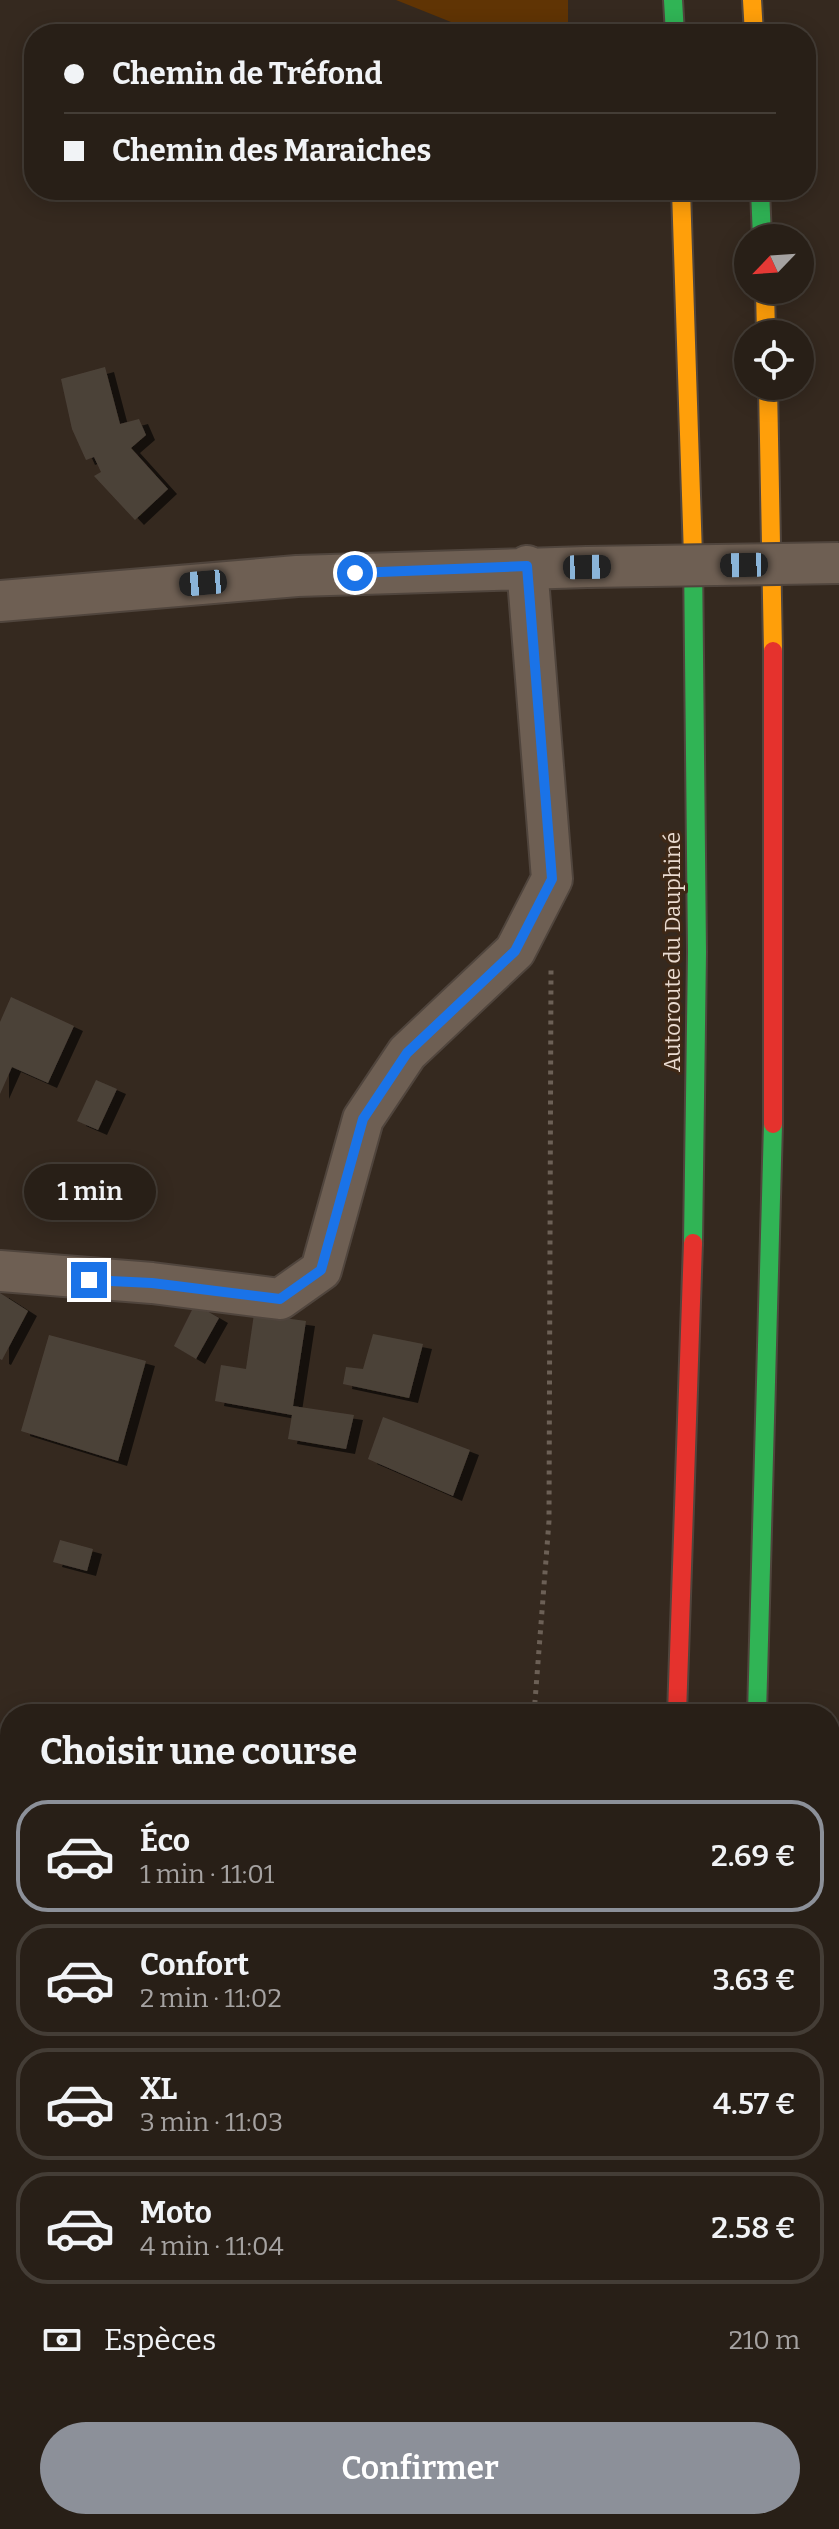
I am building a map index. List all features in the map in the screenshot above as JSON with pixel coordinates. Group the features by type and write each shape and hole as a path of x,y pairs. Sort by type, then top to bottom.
{"highway":[{"path":"673,0 674,24"},
{"path":"752,0 753,24"},
{"name":"Autoroute du Dauphiné","path":"677,1704 686,1532 695,1147 697,783 681,200"},
{"path":"760,200 761,224"},
{"path":"757,1704 767,1501 775,1113 776,744 768,400"}],"street":[{"path":"0,601 297,576 527,566 839,563"},
{"path":"0,1271 152,1283 280,1299 321,1270 363,1119 407,1053 515,951 552,879 527,566"}],"path":[{"path":"535,1704 549,1521 551,958"}],"shaded area":[{"path":"396,0 568,0 568,24 456,24"}],"building":[{"path":"105,367 120,424 139,419 146,435 131,448 168,489 135,520 94,476 101,472 94,457 86,460 72,429 61,379"},
{"path":"11,997 74,1026 48,1083 12,1067 0,1094 0,1022"},
{"path":"96,1080 117,1089 98,1130 77,1121"},
{"path":"0,1293 28,1311 2,1360 0,1359"},
{"path":"195,1304 219,1318 196,1359 174,1346"},
{"path":"254,1314 306,1321 293,1406 354,1415 346,1449 288,1439 292,1415 215,1401 221,1365 246,1369"},
{"path":"373,1334 423,1344 409,1398 343,1384 346,1367 363,1369"},
{"path":"49,1335 146,1361 118,1461 21,1431"},
{"path":"383,1417 470,1450 453,1496 368,1459"},
{"path":"60,1540 93,1549 87,1571 53,1562"}],"traffic: fast":[{"path":"673,0 674,24"},
{"path":"760,200 761,224"},
{"path":"693,556 697,952 693,1243"},
{"path":"757,1704 773,1124"}],"traffic: slow":[{"path":"752,0 753,24"},
{"path":"681,200 693,556"},
{"path":"765,304 766,320"},
{"path":"768,400 773,651"}],"traffic: jam":[{"path":"773,651 773,1124"},
{"path":"677,1704 693,1243"}],"route":[{"path":"89,1280 152,1283 280,1299 321,1270 363,1119 407,1053 467,1001 515,951 552,879 527,566 355,573"}]}
